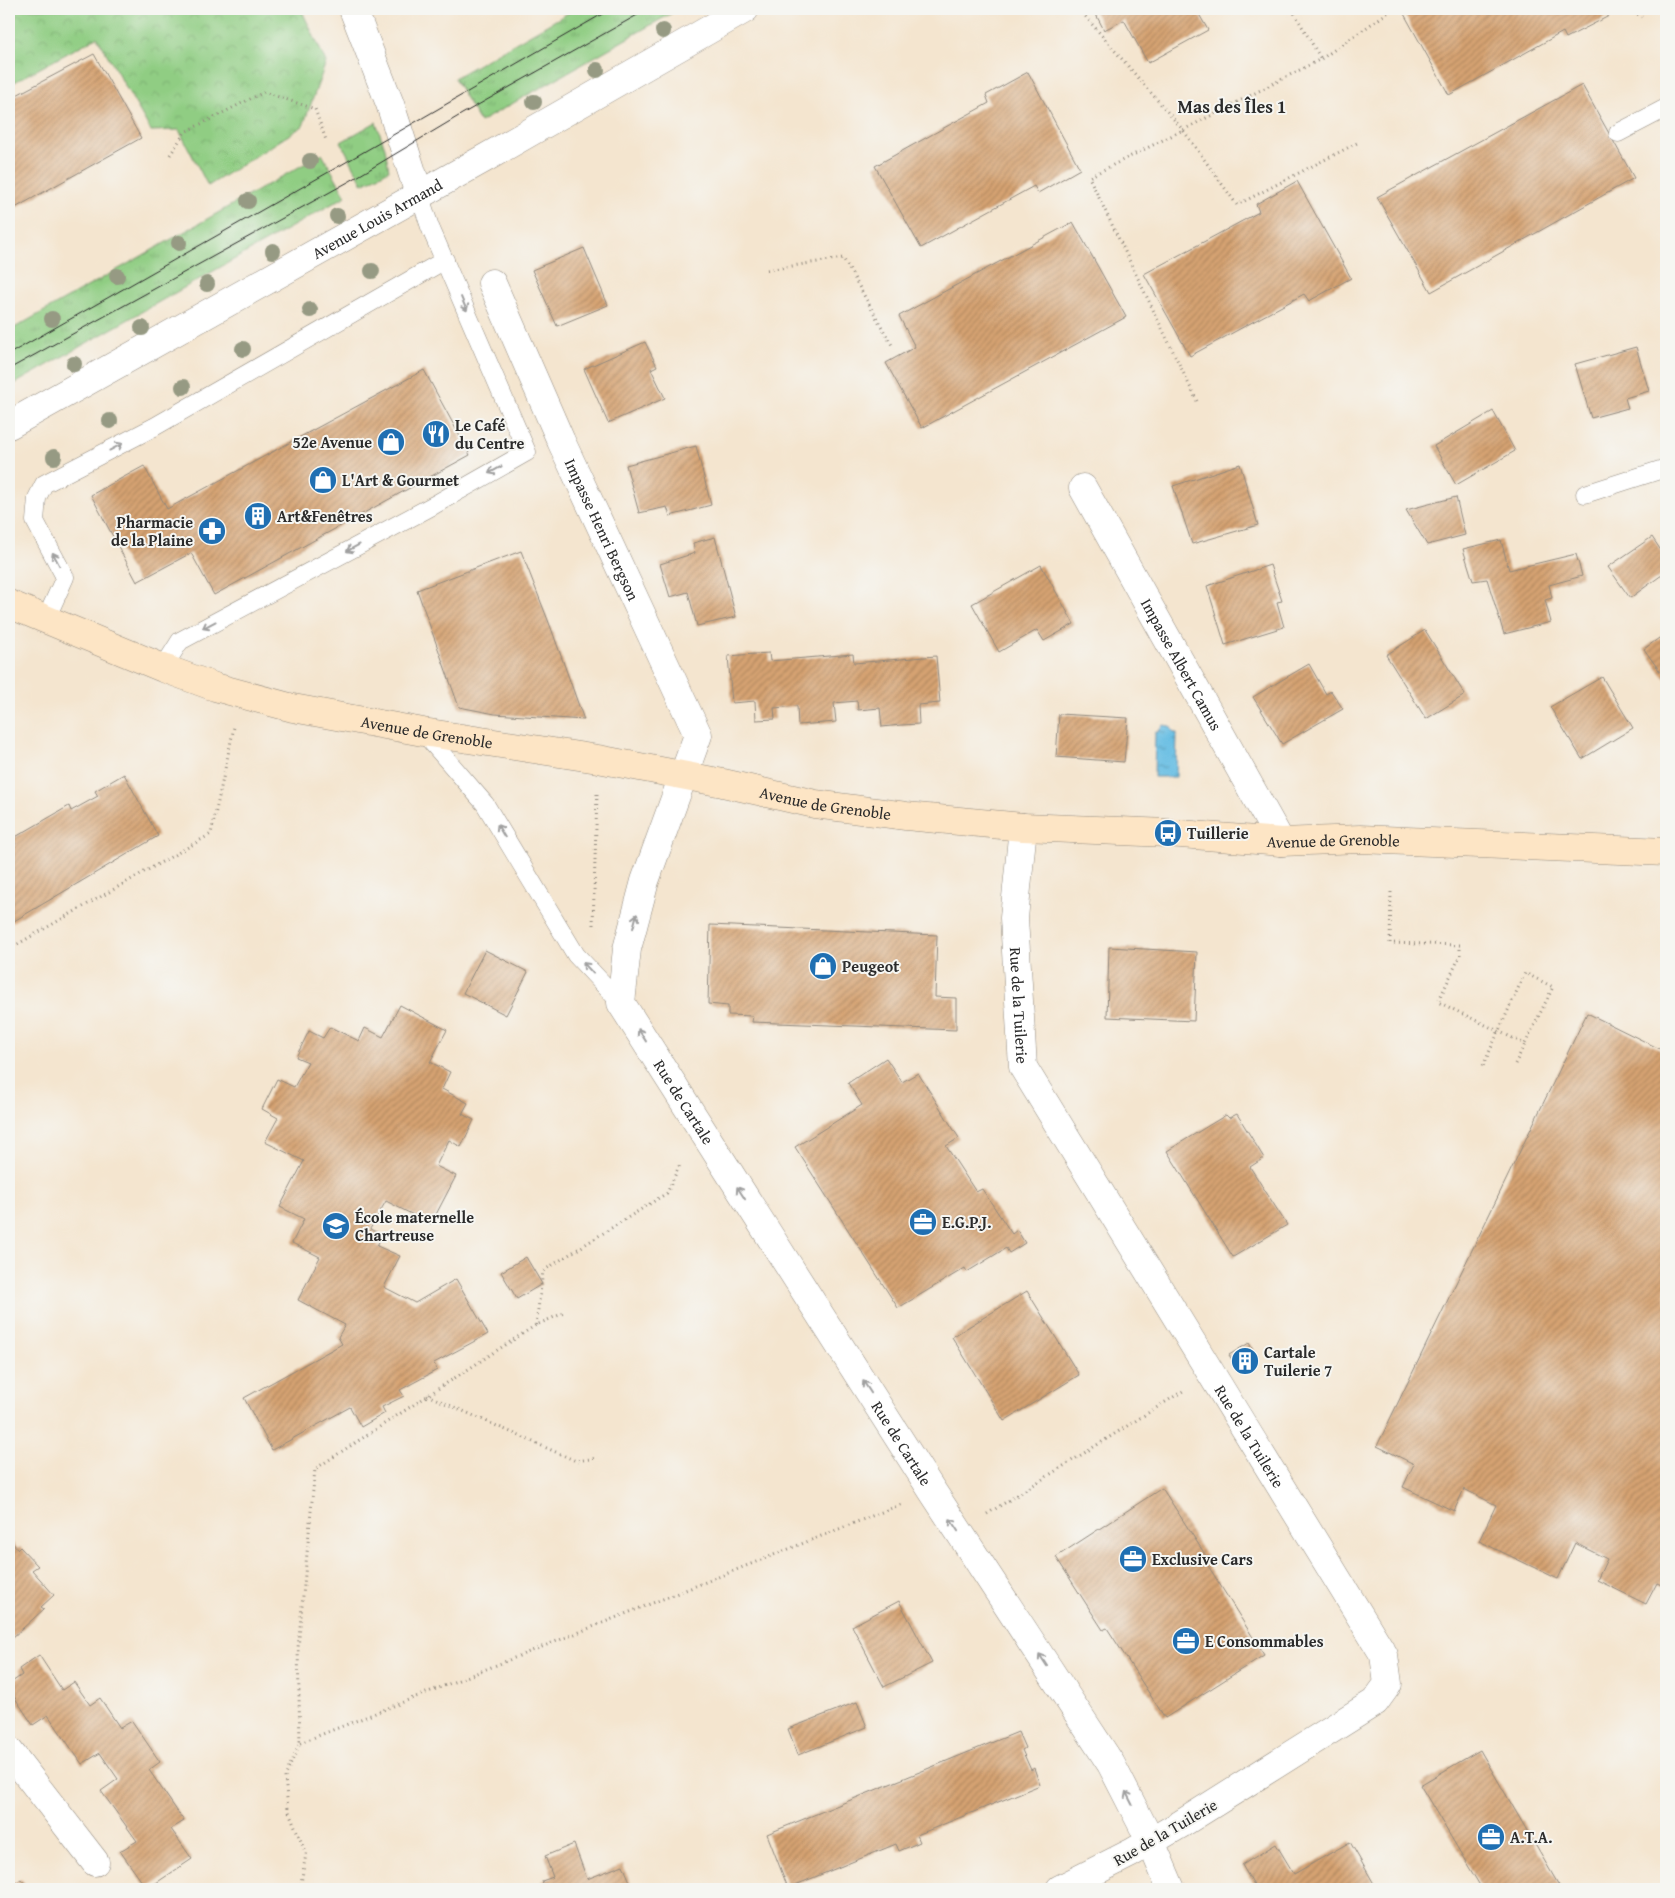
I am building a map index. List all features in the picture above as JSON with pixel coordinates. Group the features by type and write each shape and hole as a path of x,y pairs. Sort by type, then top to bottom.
{"street":[{"path":"353,9 390,104 419,194"},
{"name":"Avenue Louis Armand","path":"9,425 745,9"},
{"name":"Impasse Henri Bergson","path":"492,282 561,441 698,736 682,775"},
{"name":"Impasse Albert Camus","path":"1083,488 1280,842"},
{"name":"Avenue de Grenoble","path":"9,604 163,668 215,686 293,708 423,732 598,758 815,804 906,816 1022,827 1168,832 1280,842 1360,839 1666,852"},
{"path":"622,1003 627,949 645,881 682,775"},
{"name":"Rue de la Tuilerie","path":"1022,827 1014,918 1023,1067 1384,1655 1388,1684 1375,1702 1151,1842 1060,1889"},
{"name":"Rue de Cartale","path":"622,1003 932,1492 1111,1764 1151,1842 1171,1889"},
{"path":"9,1751 95,1862"}],"lane":[{"path":"1618,133 1666,108"},
{"path":"163,668 180,641 434,505 527,452 430,227 419,194"},
{"path":"46,619 65,577 35,520 37,498 44,484 154,427 445,260"},
{"path":"1585,494 1666,468"},
{"path":"423,732 485,804 576,955 622,1003"}],"path":[{"path":"1079,9 1183,130 1237,205 1356,143"},
{"path":"1292,9 1321,59"},
{"path":"1197,401 1089,178 1321,59 1393,9"},
{"path":"1629,9 1642,17"},
{"path":"170,155 185,132 264,92 315,109 326,140"},
{"path":"766,270 843,258 893,347"},
{"path":"9,949 211,834 233,730"},
{"path":"593,926 598,758"},
{"path":"1391,892 1390,943 1460,945 1460,956 1438,1002 1525,1044"},
{"path":"1482,1068 1525,973 1553,987 1516,1064"},
{"path":"536,1325 543,1271 667,1193 683,1158"},
{"path":"300,1889 306,1854 288,1809 285,1778 300,1743 298,1648 314,1469 536,1325 564,1313"},
{"path":"985,1515 1184,1391"},
{"path":"427,1395 576,1461 597,1458"},
{"path":"300,1743 932,1492"}],"green space":[{"path":"9,9 301,9 326,62 303,126 208,186 179,130 151,131 97,37 9,85"},
{"path":"575,9 679,9 480,122 454,78"},
{"path":"376,122 385,148 389,170 363,184 341,142"},
{"path":"322,154 346,196 9,387 9,331"}],"water":[{"path":"1163,725 1170,726 1174,733 1177,733 1176,777 1154,777 1155,732 1158,732"}],"building":[{"path":"1093,9 1196,9 1208,30 1148,63 1124,20 1104,30"},
{"path":"1408,9 1605,9 1609,16 1566,38 1563,32 1449,95 1403,12"},
{"path":"94,54 141,138 15,208 9,197 9,99"},
{"path":"1028,72 1080,169 1038,193 1034,186 921,248 875,166 989,103 986,95"},
{"path":"1582,85 1634,178 1431,292 1377,197"},
{"path":"1297,181 1351,278 1309,301 1304,294 1190,356 1144,274 1259,212 1256,204"},
{"path":"1073,222 1126,317 922,428 886,363 915,347 899,316"},
{"path":"584,248 608,305 557,326 532,270"},
{"path":"645,342 657,366 651,369 665,398 608,423 584,369"},
{"path":"1636,347 1649,391 1625,398 1628,408 1591,418 1575,364"},
{"path":"424,370 470,455 214,595 191,553 137,582 91,495 144,466 167,509"},
{"path":"1493,411 1515,451 1456,485 1434,446"},
{"path":"696,446 711,505 670,516 667,507 639,513 626,465"},
{"path":"1240,464 1258,525 1192,544 1173,486"},
{"path":"1456,497 1465,535 1427,545 1406,510"},
{"path":"715,537 736,617 697,626 688,592 670,597 660,564 695,553 693,543"},
{"path":"1652,537 1666,558 1666,572 1630,598 1608,567"},
{"path":"1501,540 1509,570 1576,554 1582,576 1549,585 1552,598 1545,600 1551,622 1504,634 1487,579 1473,581 1463,549"},
{"path":"521,551 584,720 495,714 459,707 417,590"},
{"path":"1041,565 1074,624 1044,641 1037,630 999,652 972,604"},
{"path":"1270,565 1282,601 1277,602 1284,627 1225,645 1207,586"},
{"path":"1425,630 1465,695 1426,719 1386,655"},
{"path":"1666,633 1666,680 1644,649"},
{"path":"769,653 770,661 853,654 854,663 936,656 940,703 918,705 919,724 882,727 880,708 858,710 857,701 834,703 836,722 798,725 797,706 774,708 775,719 756,720 755,701 732,703 728,656"},
{"path":"1309,664 1326,694 1331,691 1343,709 1282,744 1253,697"},
{"path":"1602,677 1633,728 1582,759 1550,707"},
{"path":"1059,714 1128,718 1124,762 1056,757"},
{"path":"124,774 158,836 9,924 9,847 16,844 12,839 69,806 71,811 98,796 95,791"},
{"name":"Peugeot","path":"710,925 937,935 935,997 956,998 956,1030 752,1022 753,1016 728,1015 728,1006 708,1004"},
{"path":"1109,947 1197,952 1194,1021 1107,1017"},
{"path":"485,950 528,972 506,1015 463,993"},
{"name":"École maternelle Chartreuse","path":"400,1005 447,1030 430,1062 450,1072 442,1089 468,1103 462,1114 474,1120 461,1147 449,1140 436,1166 456,1176 431,1224 386,1201 370,1229 382,1235 377,1246 400,1256 384,1287 415,1303 456,1279 488,1334 434,1363 437,1370 400,1390 404,1396 382,1407 385,1413 361,1427 350,1407 272,1450 244,1398 342,1344 338,1337 345,1325 298,1300 320,1257 292,1243 304,1219 280,1207 304,1161 265,1142 278,1118 262,1109 277,1079 294,1087 308,1062 296,1057 309,1031 323,1038 330,1027 359,1041 365,1028 383,1037"},
{"path":"1587,1013 1666,1052 1666,1587 1657,1583 1646,1604 1597,1580 1607,1559 1575,1543 1558,1579 1479,1541 1496,1505 1464,1489 1454,1511 1403,1487 1414,1464 1377,1446"},
{"path":"886,1058 902,1082 918,1073 959,1138 946,1146 976,1192 982,1189 1012,1234 1017,1230 1025,1243 1009,1253 1006,1248 967,1272 965,1268 898,1308 795,1147 862,1105 848,1083"},
{"path":"1237,1114 1264,1158 1250,1167 1287,1225 1233,1257 1167,1151 1226,1115 1229,1118"},
{"path":"526,1257 542,1284 517,1299 501,1272"},
{"path":"1027,1291 1079,1375 1004,1421 952,1337"},
{"name":"Cartale Tuilerie 7","path":"1249,1343 1257,1357 1257,1364 1241,1374 1229,1355"},
{"path":"1162,1488 1210,1562 1207,1564 1264,1655 1165,1718 1107,1628 1103,1630 1056,1557"},
{"path":"9,1539 18,1549 20,1547 38,1566 32,1570 54,1595 41,1607 44,1609 12,1638 9,1634"},
{"path":"899,1601 932,1663 884,1687 852,1626"},
{"path":"39,1655 62,1690 74,1682 90,1705 100,1698 120,1728 132,1721 160,1762 149,1770 184,1821 171,1829 192,1859 147,1889 120,1851 137,1841 101,1791 118,1779 100,1753 82,1764 48,1715 33,1725 9,1689 9,1684 22,1675 19,1669"},
{"path":"857,1702 867,1727 798,1755 788,1729"},
{"path":"1018,1732 1025,1748 1022,1750 1031,1770 1034,1768 1040,1785 917,1835 920,1842 899,1851 896,1844 788,1888 767,1834"},
{"name":"A.T.A.","path":"1480,1750 1561,1889 1482,1889 1420,1785"},
{"path":"1350,1842 1377,1889 1256,1889 1242,1865 1276,1844 1294,1874"},
{"path":"574,1844 587,1879 623,1865 633,1889 545,1889 542,1881 553,1877 545,1856"},
{"path":"21,1879 29,1889 9,1889 9,1888"}],"tram line":[{"path":"9,354 611,9"},
{"path":"9,369 350,181 462,114 648,9"}],"place":[{"name":"Le Café du Centre","path":"436,434"},
{"name":"52e Avenue","path":"391,442"},
{"name":"L'Art & Gourmet","path":"323,480"},
{"name":"Art&Fenêtres","path":"258,516"},
{"name":"Pharmacie de la Plaine","path":"212,531"},
{"name":"Tuillerie","path":"1168,833"},
{"name":"Peugeot","path":"823,966"},
{"name":"E.G.P.J.","path":"923,1222"},
{"name":"École maternelle Chartreuse","path":"336,1226"},
{"name":"Cartale Tuilerie 7","path":"1245,1361"},
{"name":"Exclusive Cars","path":"1133,1559"},
{"name":"E Consommables","path":"1186,1641"},
{"name":"A.T.A.","path":"1491,1837"}],"district":[{"name":"Mas des Îles 1","path":"1232,107"}]}
